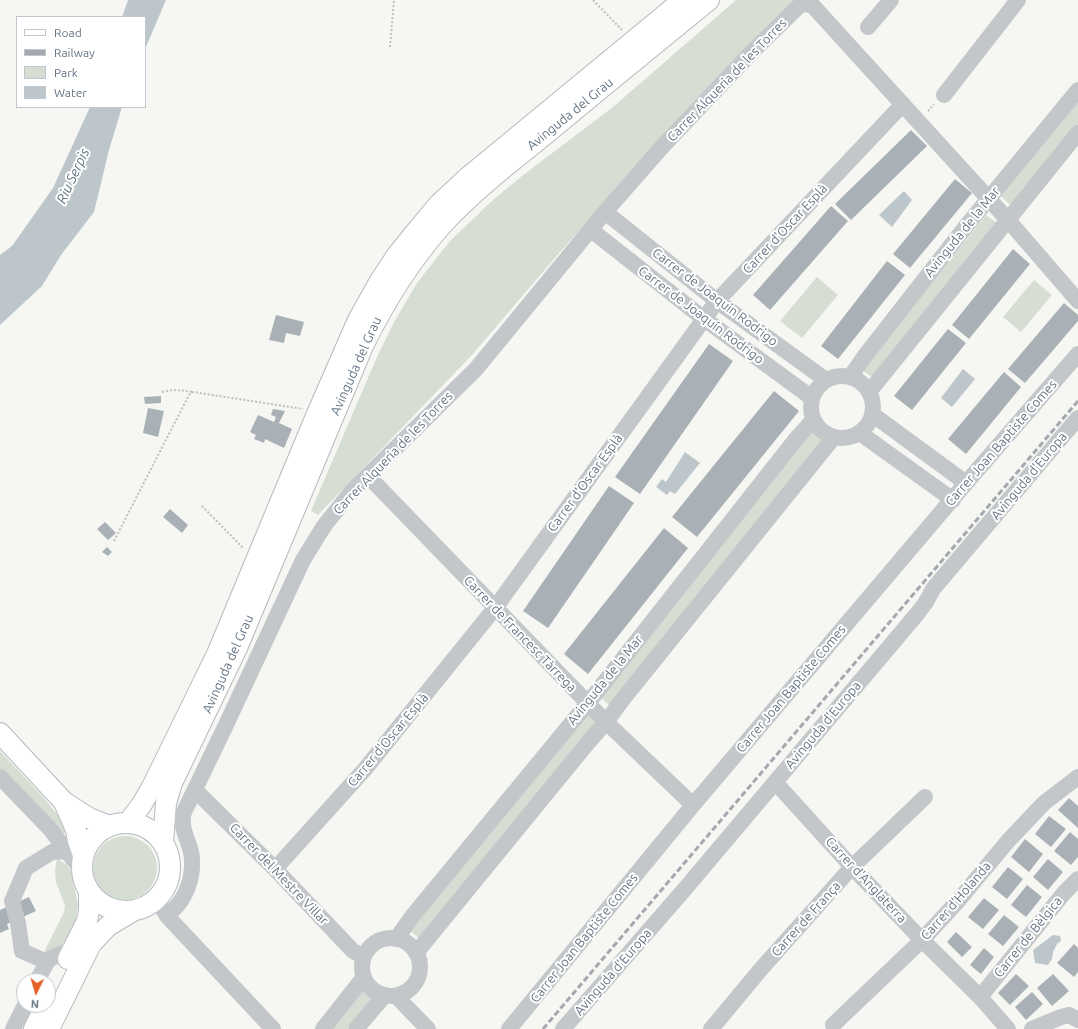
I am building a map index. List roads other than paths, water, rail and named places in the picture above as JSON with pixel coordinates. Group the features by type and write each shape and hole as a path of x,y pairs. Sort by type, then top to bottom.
{"main road":[{"name":"Avinguda del Grau","path":"119,825 142,804 152,787 217,654 318,411 358,320 369,299 397,255 439,204 467,178 683,0"},
{"name":"Avinguda del Grau","path":"163,842 166,803 172,783 237,648 363,346 374,322 405,272 441,226 470,197 525,150 709,0"},
{"path":"0,733 64,802 89,818 119,825 141,826 153,832 163,842 168,853 170,866 169,878 164,889 157,899 146,907 133,911 108,926 91,944 49,1029"},
{"path":"64,802 76,830 78,841 77,859 89,891 97,900 108,907 120,911 133,911"},
{"path":"77,859 99,832 119,825"},
{"path":"56,984 87,921 89,911 89,891"},
{"path":"34,1029 42,1013"}],"street":[{"path":"868,27 891,0"},
{"path":"944,95 1018,0"},
{"name":"Carrer Alqueria de les Torres","path":"195,790 304,560 324,526 352,491 476,369 662,147 754,50 800,5 808,4 813,6 1008,220 1078,300"},
{"name":"Avinguda de la Mar","path":"850,377 864,357 989,199 1078,90"},
{"name":"Carrer d'Oscar Esplà","path":"275,869 365,769 495,608 703,318 717,301 903,104"},
{"path":"869,392 1078,133"},
{"name":"Carrer de Joaquin Rodrigo","path":"606,212 717,301 826,380"},
{"name":"Carrer de Joaquín Rodrigo","path":"591,230 703,318 812,398"},
{"name":"Carrer Joan Baptiste Comes","path":"509,1029 693,805 966,483 1078,354"},
{"path":"833,377 850,377 862,383 869,392 873,406 872,414 870,421 860,433 851,437 834,437 821,430 813,420 810,405 817,388 826,380 833,377"},
{"path":"872,414 966,483"},
{"name":"Avinguda d'Europa","path":"564,1029 684,890 917,614 933,590 1078,418"},
{"name":"Avinguda de la Mar","path":"396,939 414,914 588,703 791,445 813,420"},
{"path":"860,433 953,500"},
{"name":"Avinguda de la Mar","path":"416,953 581,750 606,722 834,437"},
{"name":"Carrer de Francesc Tàrrega","path":"368,476 606,722 693,805"},
{"path":"0,777 77,859"},
{"name":"Carrer d'Holanda","path":"833,1025 922,940 958,901 1008,841 1044,803 1078,777"},
{"name":"Carrer d'Anglaterra","path":"775,782 852,867 922,940 980,997 1008,1029"},
{"path":"167,916 182,899 186,892 190,876 192,865 191,850 182,821 184,812 195,790"},
{"name":"Carrer del Mestre Villar","path":"195,790 275,869 353,951 364,957"},
{"name":"Carrer de França","path":"711,1029 761,969 852,867 925,797"},
{"path":"47,962 22,951 18,923 12,901 26,868 52,852 77,859"},
{"name":"Carrer de Bèlgica","path":"980,997 1064,893 1078,879"},
{"path":"157,899 167,916 271,1029"},
{"path":"388,938 402,940 416,953 419,962 417,979 405,992 390,995 378,993 367,983 362,970 364,957 370,947 380,940 388,938"},
{"path":"41,973 51,958 73,949"},
{"path":"322,1029 364,977"},
{"path":"356,1029 390,995"},
{"path":"390,995 428,1029"},
{"path":"13,1029 21,1013"},
{"path":"1032,1029 1062,1017 1075,1015"}],"water":[{"path":"128,0 166,0 146,47 146,16 122,16"},
{"name":"Riu Serpis","path":"90,108 122,108 109,150 94,212 61,255 42,286 0,325 0,255 12,246 53,188"},
{"path":"904,191 912,200 892,227 879,215"},
{"path":"963,369 975,379 952,407 941,398"},
{"path":"685,452 700,463 675,494 670,491 667,495 656,487 662,479 666,482"},
{"path":"1053,935 1060,936 1061,941 1057,944 1053,952 1052,959 1048,965 1035,963 1033,950"}],"railway":[{"path":"543,1029 1078,401"}]}
